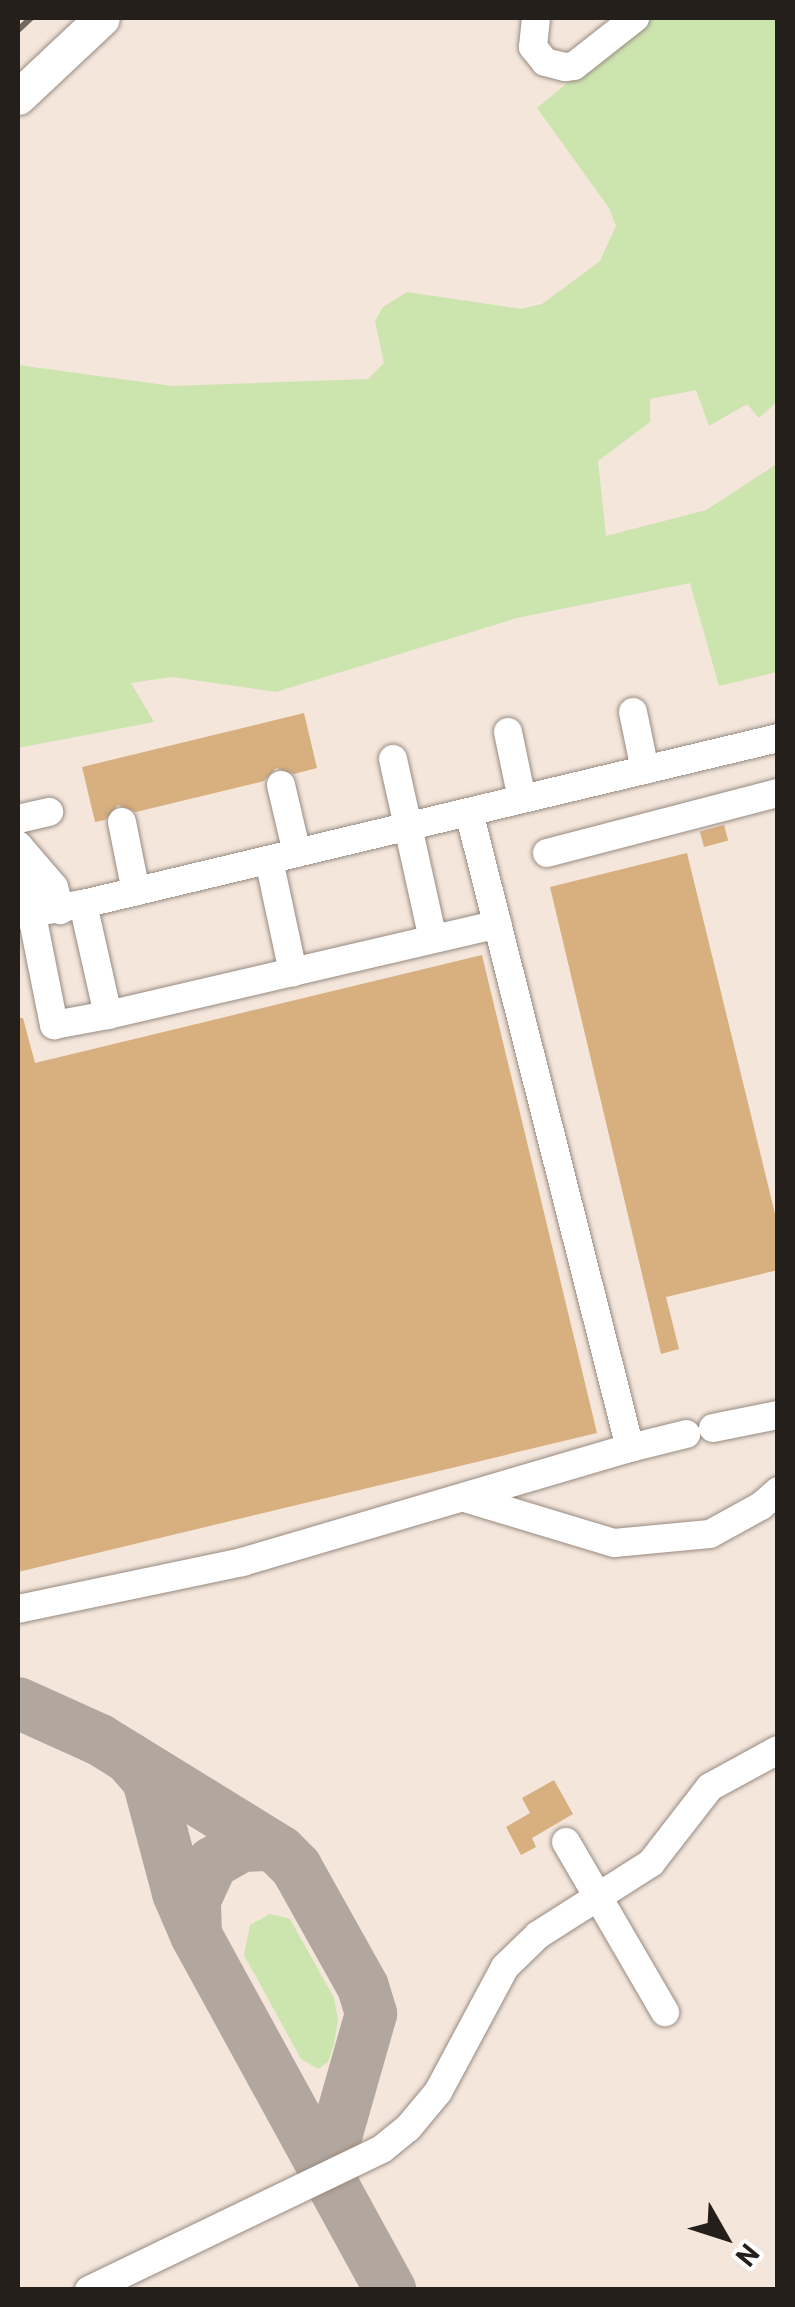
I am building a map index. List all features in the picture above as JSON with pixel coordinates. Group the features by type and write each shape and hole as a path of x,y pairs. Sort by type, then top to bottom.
{"main road":[{"path":"18,96 102,18"}],"street":[{"path":"536,18 533,46 545,62 565,68 574,66 635,18"},
{"path":"633,712 644,770"},
{"path":"508,732 522,799"},
{"path":"48,910 778,738"},
{"path":"393,758 433,939"},
{"path":"281,785 297,853"},
{"path":"548,852 778,793"},
{"path":"18,820 49,812"},
{"path":"469,812 630,1448"},
{"path":"122,822 136,892"},
{"path":"18,845 54,886 48,910 54,1024 108,1015 498,924"},
{"path":"269,860 293,972"},
{"path":"18,882 48,910 108,1015"},
{"path":"18,1609 242,1562 630,1448 778,1414"},
{"path":"465,1498 614,1542 710,1534 761,1506 778,1491"},
{"path":"88,2290 382,2150 408,2128 438,2092 506,1966 538,1935 651,1862 710,1787 778,1750"},
{"path":"566,1842 666,2012"}],"green space":[{"path":"646,18 777,18 777,402 759,418 747,404 709,426 696,390 650,399 650,422 598,461 606,536 706,510 777,464 777,672 719,686 690,583 517,618 276,692 172,677 131,683 154,722 18,748 18,365 172,386 368,379 384,363 375,321 383,307 407,292 521,309 542,304 600,261 616,226 609,208 537,108"},
{"path":"270,1914 290,1919 334,1998 338,2020 334,2044 328,2062 318,2069 301,2059 244,1955 250,1925"}],"building":[{"path":"304,713 317,768 294,774 276,768 264,781 136,812 118,805 105,820 95,822 82,767"},
{"path":"724,825 728,840 704,847 700,831"},
{"path":"687,853 778,1226 778,1270 666,1297 679,1349 661,1354 550,887"},
{"path":"482,955 597,1433 18,1572 18,1018 23,1018 35,1063"},
{"path":"554,1780 573,1814 532,1838 536,1847 521,1855 506,1827 530,1813 522,1798"}],"taxiway":[{"path":"18,1703 100,1740 280,1851 296,1867 363,1987 371,2014 334,2144 332,2182"},
{"path":"129,1758 148,1780 178,1893 196,1935 390,2290"},
{"path":"196,1934 195,1900 212,1863 242,1846 270,1845"}],"railway":[{"path":"18,30 31,18"}]}
